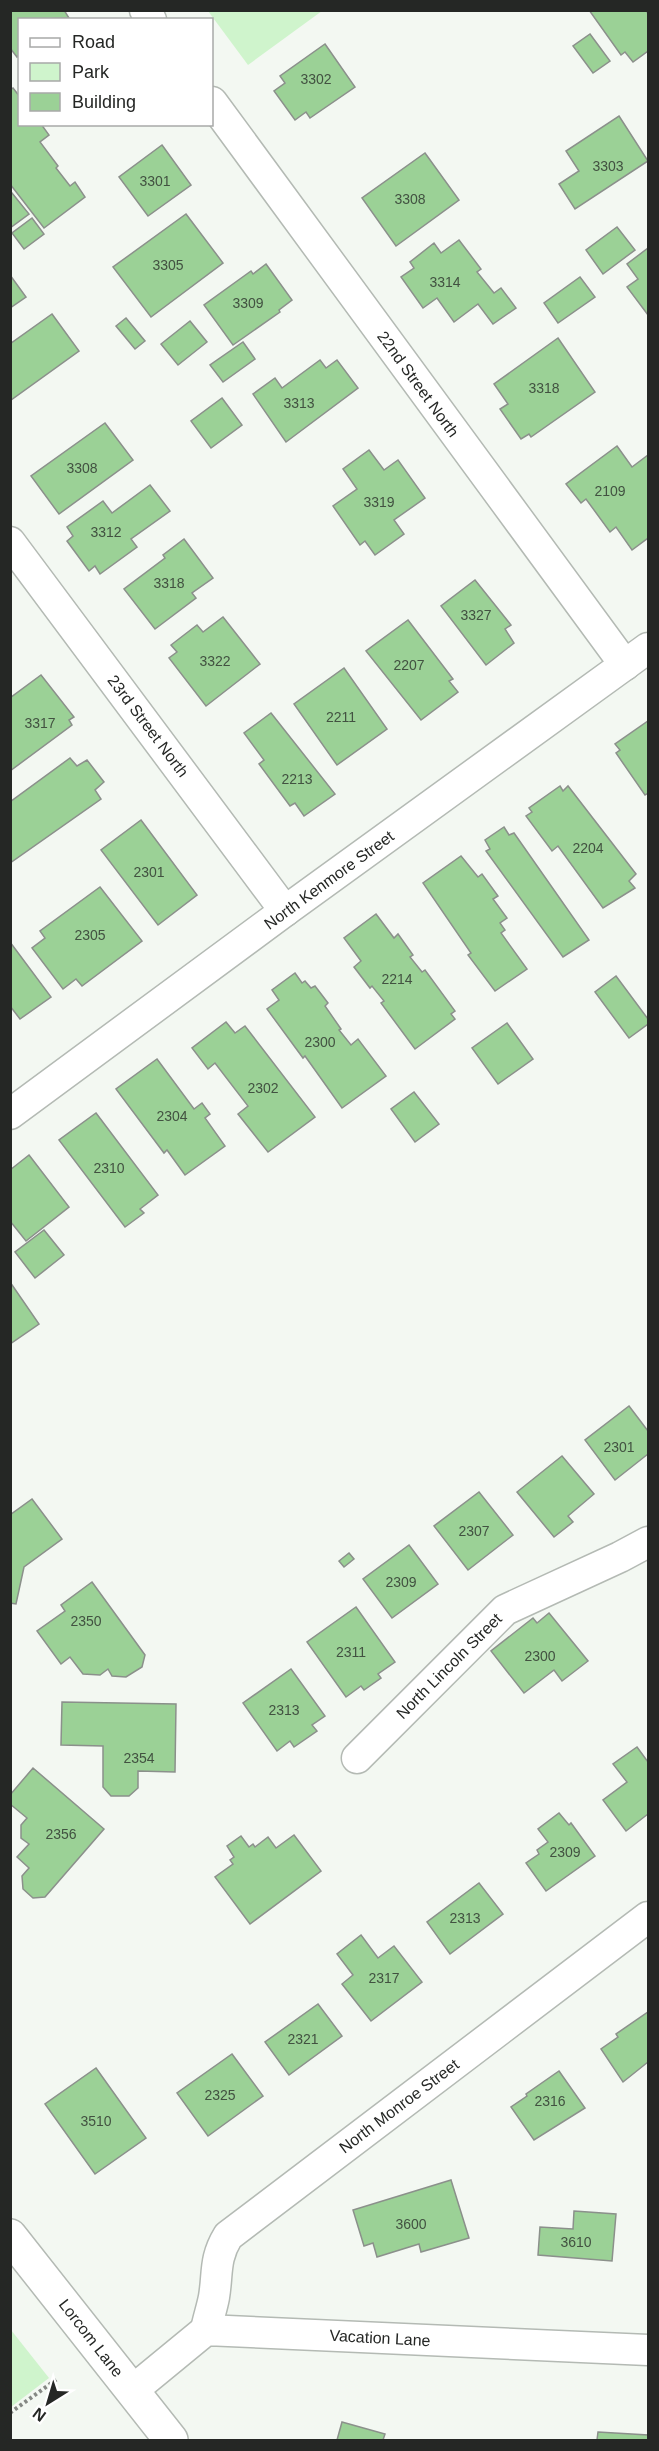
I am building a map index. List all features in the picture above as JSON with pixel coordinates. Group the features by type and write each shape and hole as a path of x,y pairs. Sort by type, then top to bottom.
{"street":[{"name":"22nd Street North","path":"213,103 625,665"},
{"name":"23rd Street North","path":"10,542 285,911"},
{"name":"North Kenmore Street","path":"10,1114 648,648"},
{"name":"North Lincoln Street","path":"357,1758 505,1610 648,1542"},
{"name":"North Monroe Street","path":"206,2330 214,2296 220,2250 228,2236 648,1917"},
{"name":"Lorcom Lane","path":"10,2236 171,2440"},
{"name":"Vacation Lane","path":"206,2330 648,2350"},
{"path":"133,2390 206,2330"}],"path":[{"path":"10,2413 57,2379"}],"green space":[{"path":"208,11 322,11 248,65"},
{"path":"11,2330 49,2378 11,2407"}],"building":[{"path":"10,10 64,10 69,18 18,18 17,57 10,48"},
{"path":"589,10 646,10 648,14 648,51 633,62 625,52 621,55"},
{"path":"590,34 610,61 593,73 573,46"},
{"path":"325,44 355,87 310,118 306,112 295,120 274,91 285,83 280,76"},
{"path":"13,88 18,94 18,126 42,126 49,135 40,142 70,186 75,182 85,197 44,228 10,184 10,90"},
{"path":"619,116 648,161 575,209 559,184 579,171 566,151"},
{"path":"162,145 191,185 148,216 119,177"},
{"path":"425,153 459,200 396,246 362,198"},
{"path":"12,193 29,214 10,228 10,195"},
{"path":"186,214 223,263 151,317 113,267"},
{"path":"32,218 44,234 24,249 12,233"},
{"path":"617,227 635,250 603,274 586,250"},
{"path":"459,240 481,269 477,272 494,293 501,288 516,308 493,324 478,304 454,322 437,298 423,308 401,277 414,268 410,262 434,243 441,253"},
{"path":"648,248 648,315 627,287 638,279 627,264"},
{"path":"266,264 292,300 279,310 280,312 233,345 204,305 251,271 253,274"},
{"path":"10,275 26,297 10,308"},
{"path":"580,277 595,297 558,323 544,303"},
{"path":"52,314 79,351 11,400 10,344"},
{"path":"126,318 145,341 135,349 116,326"},
{"path":"190,321 207,342 178,365 161,344"},
{"path":"558,338 595,392 531,437 529,434 521,439 500,409 508,404 494,384"},
{"path":"243,342 255,359 223,382 210,365"},
{"path":"320,360 326,368 337,360 358,388 286,442 253,394 275,378 282,388"},
{"path":"222,398 242,425 211,448 191,421"},
{"path":"105,423 133,460 59,514 31,476"},
{"path":"617,446 632,467 648,455 648,538 632,550 616,527 610,532 586,499 581,503 566,484"},
{"path":"369,450 384,470 398,460 425,498 394,520 404,534 375,555 365,541 360,545 333,506 357,489 343,469"},
{"path":"150,485 170,511 131,539 137,547 100,574 95,566 89,571 67,541 73,536 67,527 103,501 112,513"},
{"path":"184,539 213,578 192,593 196,598 155,629 124,589 165,558 163,555"},
{"path":"475,580 511,625 505,629 514,643 486,665 441,606"},
{"path":"223,617 260,664 206,706 169,658 177,652 171,645 197,625 203,632"},
{"path":"408,620 453,679 449,681 458,692 421,720 366,651"},
{"path":"344,668 387,729 337,765 294,704"},
{"path":"41,675 74,717 69,720 72,725 10,771 10,698"},
{"path":"271,713 335,794 304,816 295,803 290,806 259,764 264,760 244,733"},
{"path":"648,721 648,793 645,795 616,753 620,750 615,744"},
{"path":"70,758 77,766 87,760 104,782 95,790 101,799 10,863 10,802"},
{"path":"560,786 563,791 568,786 636,874 629,881 635,888 603,908 558,846 552,851 526,816 532,812 529,808"},
{"path":"141,820 197,895 158,925 101,850"},
{"path":"504,827 509,835 514,833 589,940 563,957 486,851 490,849 485,840"},
{"path":"461,856 478,877 482,874 498,896 493,899 507,918 500,923 505,930 501,933 527,969 495,991 468,955 471,953 423,883"},
{"path":"100,887 142,941 82,986 76,979 63,989 32,948 45,938 40,931"},
{"path":"376,914 394,938 398,934 413,955 410,957 422,972 425,970 455,1011 451,1014 455,1019 415,1049 381,1003 384,1001 372,986 370,988 354,967 361,961 344,938"},
{"path":"10,942 51,997 20,1019 10,1006"},
{"path":"295,973 302,983 305,981 311,988 315,986 328,1003 325,1006 341,1029 339,1030 351,1045 358,1039 386,1076 342,1108 305,1056 303,1058 267,1009 279,1000 272,990"},
{"path":"616,976 648,1019 648,1024 629,1038 595,992"},
{"path":"226,1022 235,1033 245,1026 315,1117 268,1152 238,1114 248,1106 215,1063 208,1069 192,1048"},
{"path":"507,1023 533,1059 498,1084 472,1048"},
{"path":"157,1059 194,1109 202,1103 210,1114 205,1118 225,1146 185,1175 167,1150 164,1153 116,1089"},
{"path":"414,1092 439,1124 415,1142 391,1109"},
{"path":"96,1113 158,1195 140,1209 144,1213 125,1227 59,1140"},
{"path":"29,1155 69,1207 26,1241 10,1221 10,1170"},
{"path":"44,1230 64,1255 35,1278 15,1252"},
{"path":"10,1282 39,1324 10,1344"},
{"path":"629,1406 648,1431 648,1454 615,1480 585,1440"},
{"path":"562,1456 594,1494 568,1516 573,1522 554,1537 517,1492"},
{"path":"479,1492 513,1535 468,1570 434,1526"},
{"path":"32,1499 62,1539 24,1567 16,1604 10,1603 10,1515"},
{"path":"409,1545 438,1584 392,1618 363,1579"},
{"path":"349,1553 354,1559 344,1567 339,1561"},
{"path":"92,1582 145,1655 142,1667 126,1677 112,1676 108,1669 100,1675 83,1674 70,1657 61,1664 37,1631 65,1611 61,1605"},
{"path":"356,1607 395,1662 378,1674 381,1678 364,1690 361,1686 346,1697 307,1642"},
{"path":"549,1613 588,1661 562,1681 554,1670 524,1693 491,1651 533,1618 537,1623"},
{"path":"291,1669 325,1716 312,1725 317,1731 294,1747 290,1741 277,1751 243,1703"},
{"path":"62,1702 176,1704 175,1772 138,1771 138,1788 129,1796 111,1796 103,1787 103,1746 61,1745"},
{"path":"637,1747 648,1762 648,1814 626,1831 603,1800 627,1782 613,1764"},
{"path":"33,1768 104,1829 45,1897 33,1898 23,1889 22,1876 29,1868 17,1857 29,1844 21,1838 21,1825 27,1818 10,1804 10,1795"},
{"path":"559,1813 569,1825 571,1823 595,1856 546,1891 526,1863 539,1854 537,1850 548,1842 538,1829"},
{"path":"294,1835 321,1871 250,1924 215,1877 233,1864 230,1860 234,1857 227,1846 241,1836 249,1847 253,1844 255,1847 268,1837 276,1848"},
{"path":"479,1883 503,1914 450,1954 427,1922"},
{"path":"361,1935 378,1958 394,1946 422,1982 371,2021 342,1984 353,1975 337,1954"},
{"path":"318,2004 342,2036 289,2075 265,2042"},
{"path":"648,2012 648,2062 623,2082 601,2049 618,2037 616,2034"},
{"path":"232,2054 263,2096 208,2136 177,2093"},
{"path":"96,2068 146,2138 95,2174 45,2104"},
{"path":"559,2071 585,2108 534,2140 511,2107"},
{"path":"451,2180 469,2238 421,2252 419,2244 377,2257 373,2243 364,2246 353,2210"},
{"path":"574,2211 616,2214 612,2261 538,2255 540,2227 573,2229"},
{"path":"342,2422 385,2434 383,2440 337,2440"},
{"path":"598,2432 648,2435 648,2440 597,2440"}]}
